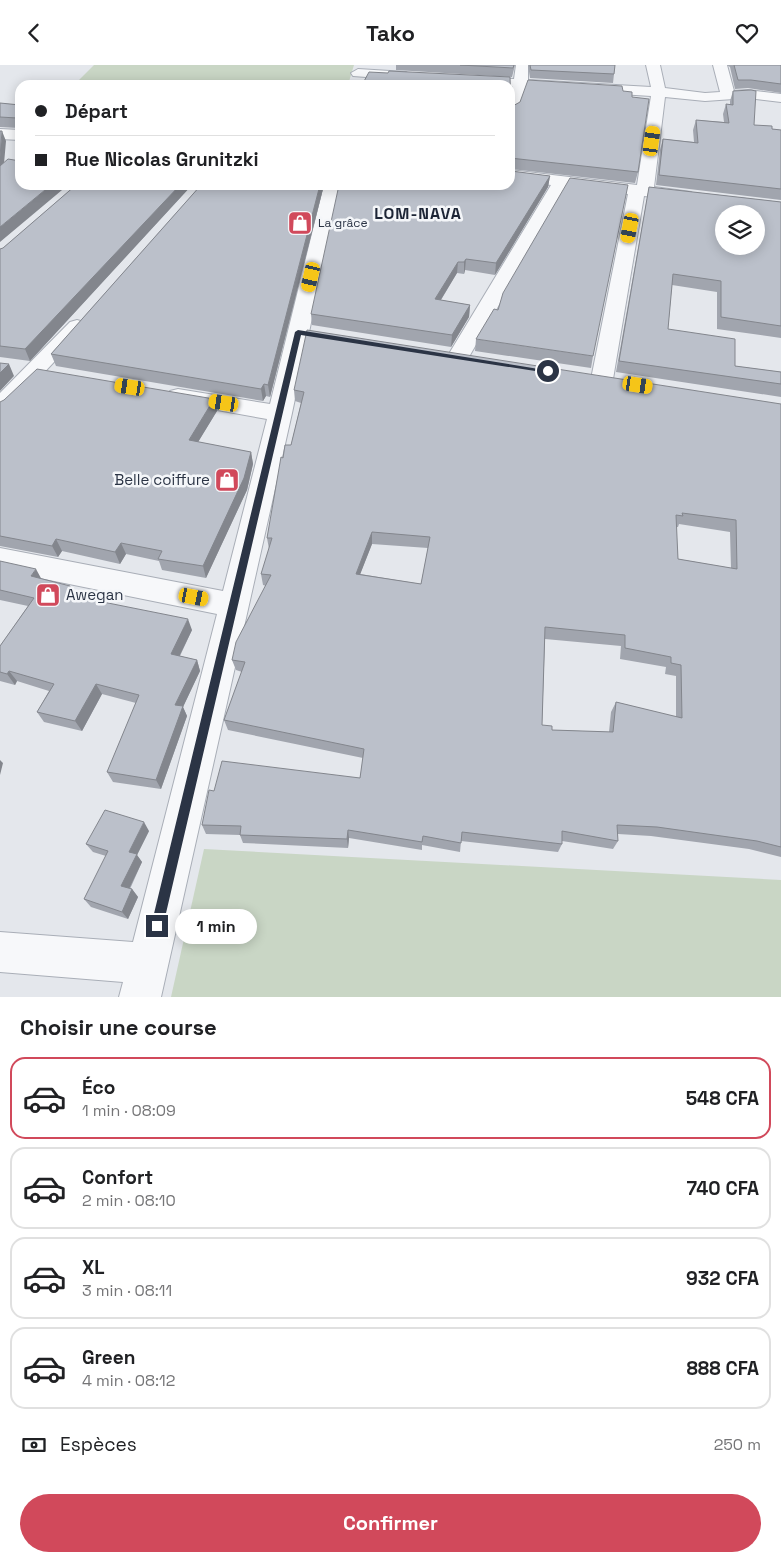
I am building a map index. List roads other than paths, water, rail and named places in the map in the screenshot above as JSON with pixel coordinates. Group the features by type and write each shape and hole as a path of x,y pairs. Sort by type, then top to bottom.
{"street":[{"path":"515,99 521,84 522,65"},
{"path":"602,379 641,191 659,91 653,65"},
{"path":"720,65 728,96"},
{"path":"358,74 415,77"},
{"path":"515,84 659,91 705,97 748,95 781,98"},
{"path":"0,134 15,135"},
{"path":"515,176 703,198"},
{"path":"458,357 562,181"},
{"path":"0,953 144,981 280,413 308,334 331,190"},
{"path":"0,406 36,371 89,312"},
{"path":"9,367 65,377"},
{"path":"153,391 280,413"},
{"path":"0,559 233,605"}],"place":[{"name":"La grâce","path":"300,223"},
{"name":"Belle coiffure","path":"227,480"},
{"name":"Awegan","path":"48,595"}],"district":[{"name":"LOM-NAVA","path":"418,213"}]}
